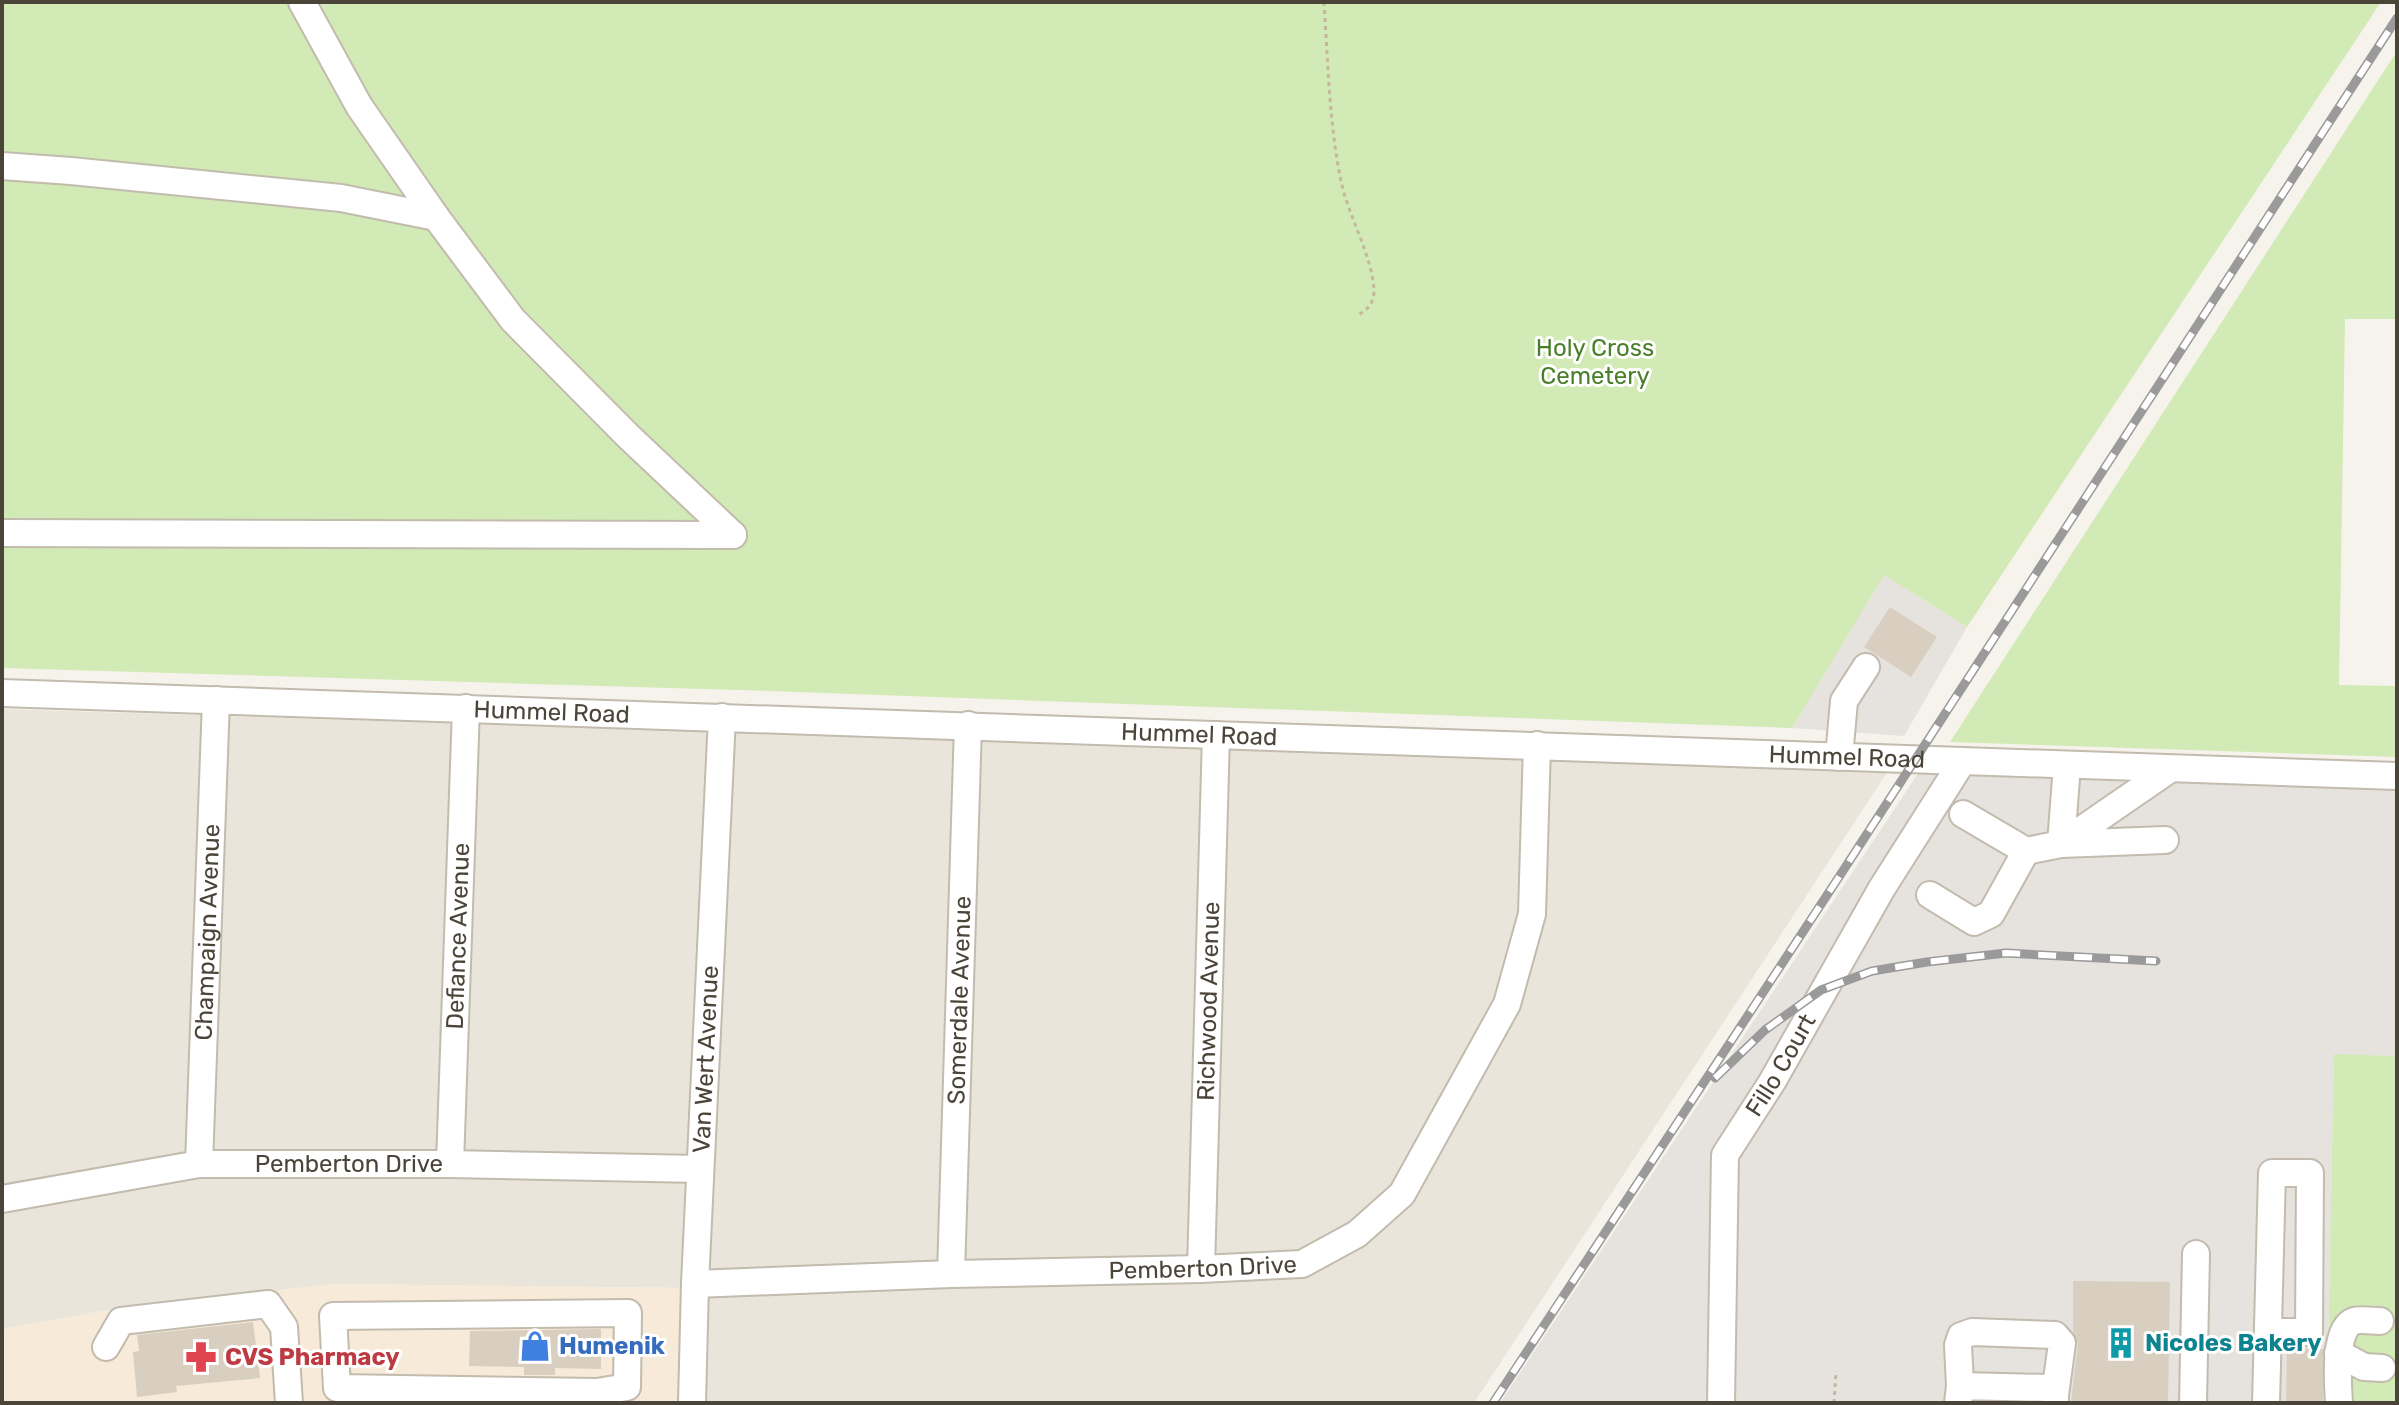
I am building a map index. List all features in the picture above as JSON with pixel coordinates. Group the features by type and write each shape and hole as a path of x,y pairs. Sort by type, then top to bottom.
{"street":[{"path":"2,533 733,535 628,436 513,320 359,106 302,2"},
{"path":"2,166 341,198 436,217"},
{"path":"1839,757 1844,701 1866,667"},
{"name":"Hummel Road","path":"2,693 2397,776"},
{"name":"Champaign Avenue","path":"199,1164 216,700"},
{"name":"Defiance Avenue","path":"450,1164 466,708"},
{"name":"Van Wert Avenue","path":"692,1403 722,717"},
{"name":"Somerdale Avenue","path":"951,1274 968,725"},
{"name":"Richwood Avenue","path":"1201,1269 1216,735"},
{"name":"Pemberton Drive","path":"695,1284 1302,1264 1357,1234 1402,1194 1507,1004 1532,914 1537,745"},
{"name":"Fillo Court","path":"1721,1403 1725,1155 1772,1082 1882,888 1962,762"},
{"path":"2061,844 2067,765"},
{"path":"2061,844 2170,769"},
{"path":"1963,814 2026,851 2061,844 2165,840"},
{"path":"1930,895 1974,922 1991,914 2026,851"},
{"name":"Pemberton Drive","path":"2,1199 199,1164 450,1164 700,1169"},
{"path":"2266,1403 2272,1173 2310,1173 2309,1332 2268,1332"},
{"path":"2193,1403 2196,1254"},
{"path":"106,1347 121,1321 268,1304 284,1327 289,1403"},
{"path":"628,1313 627,1387 597,1397 455,1396 337,1388 333,1316 628,1313"},
{"path":"2339,1403 2338,1353 2346,1327 2354,1321 2380,1321"},
{"path":"1972,1332 2055,1335 2062,1343 2055,1399 2050,1388 1959,1394 1958,1345 1961,1336 1972,1332"},
{"path":"2338,1353 2364,1367 2392,1368"}],"path":[{"path":"1324,2 1333,139 1342,185 1373,280 1374,298 1367,310 1356,316"},
{"path":"1834,1403 1836,1371"}],"shaded area":[{"path":"1884,575 1967,627 1904,736 1792,728"},
{"path":"1847,653 1890,681 1867,715 1825,687"},
{"path":"2,709 1890,768 1474,1403 695,1403 687,1288 334,1284 119,1308 2,1329"},
{"path":"1923,766 2397,782 2397,1056 2334,1055 2327,1403 1500,1403"},
{"path":"334,1284 687,1288 683,1403 2,1403 2,1329 119,1308"}],"green space":[{"name":"Holy Cross Cemetery","path":"2,2 2381,2 1967,627 1884,575 1792,728 770,691 2,668"},
{"path":"2397,51 2397,319 2345,319 2339,685 2397,686 2397,757 1950,742"},
{"path":"2334,1054 2397,1056 2397,1403 2327,1403"}],"building":[{"path":"1890,607 1937,637 1911,677 1864,647"},
{"name":"Nicoles Bakery","path":"2073,1281 2170,1282 2168,1403 2071,1403 2078,1344 2073,1331"},
{"path":"253,1322 260,1378 176,1386 177,1392 137,1397 133,1352 139,1351 137,1335"},
{"name":"Humenik","path":"601,1329 601,1369 555,1368 555,1375 524,1375 524,1367 469,1366 470,1331"},
{"path":"2287,1348 2323,1349 2323,1403 2286,1403"}],"railway":[{"path":"1493,1403 2397,18"},
{"path":"1715,1078 1765,1030 1821,990 1872,971 2006,953 2156,961"}],"place":[{"name":"Nicoles Bakery","path":"2121,1343"},
{"name":"Humenik","path":"535,1346"},
{"name":"CVS Pharmacy","path":"201,1357"}]}
